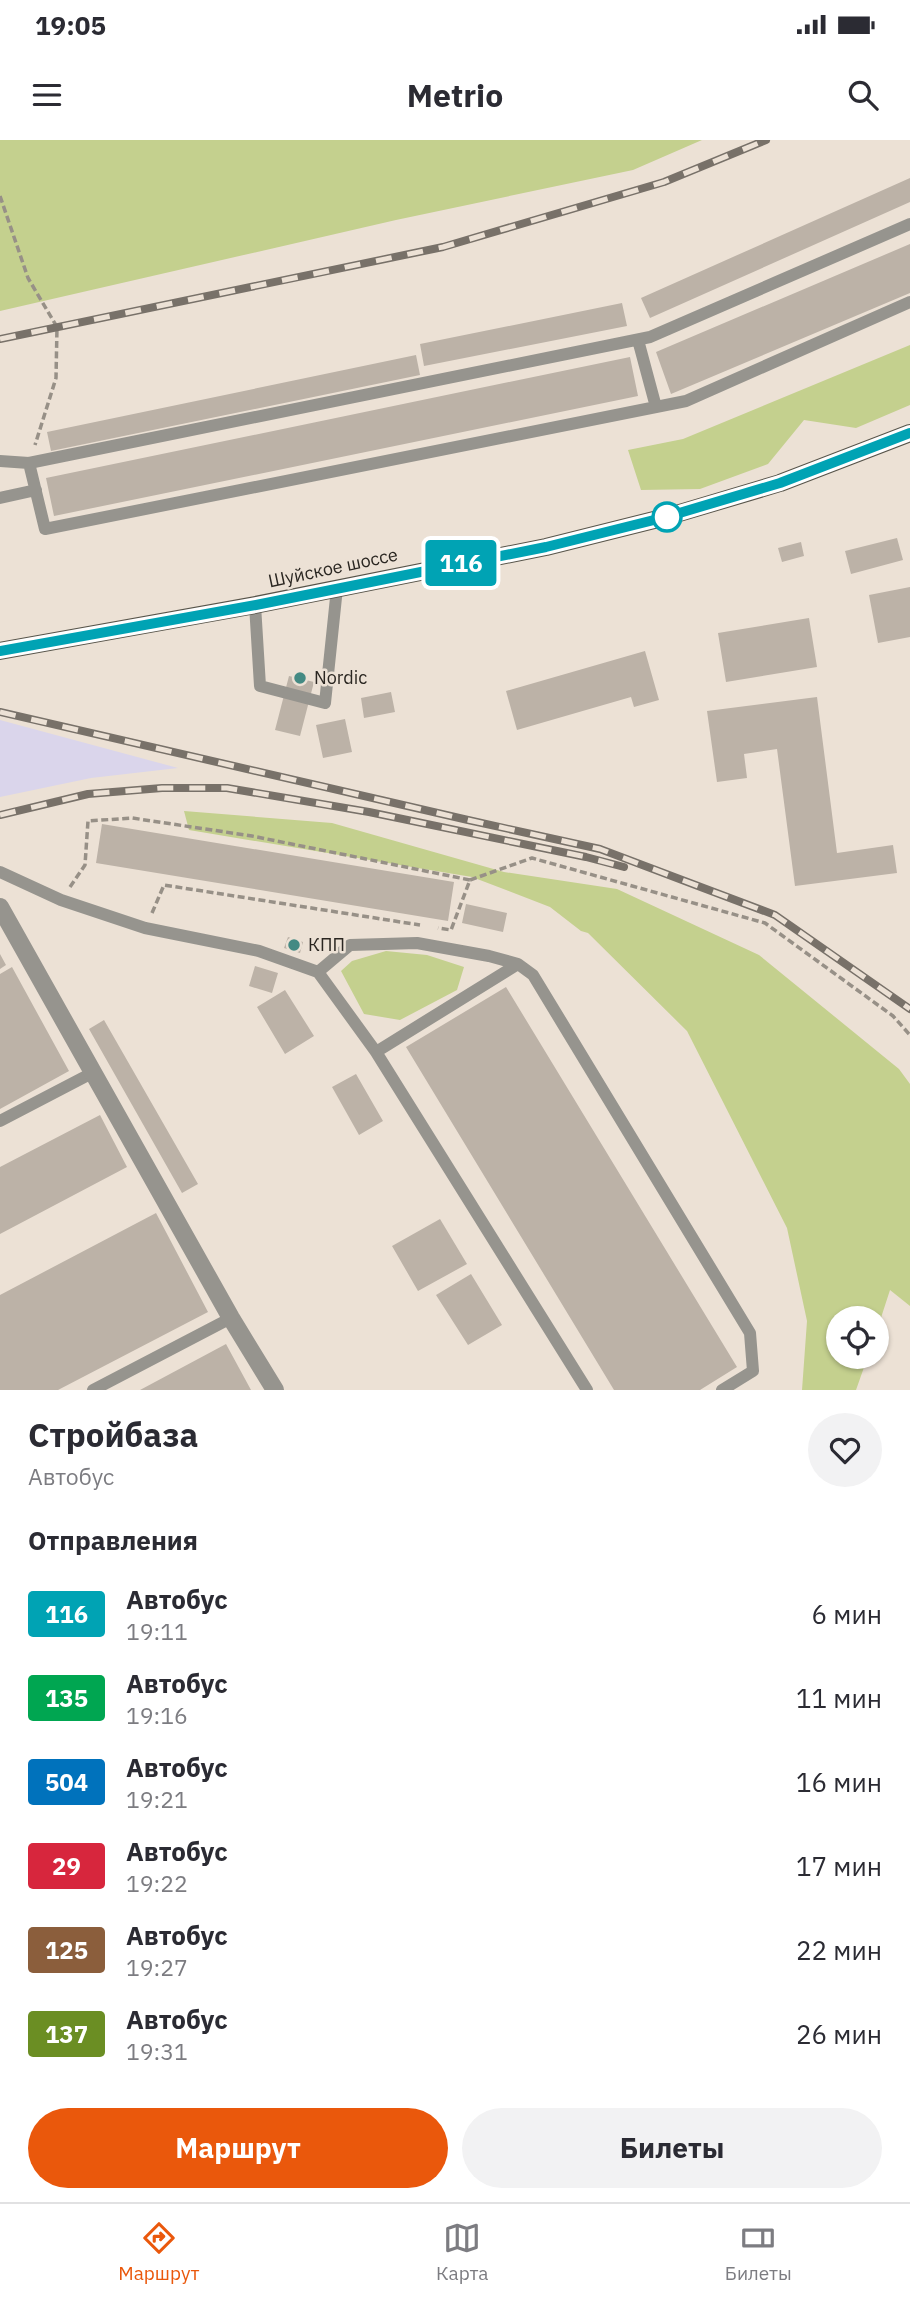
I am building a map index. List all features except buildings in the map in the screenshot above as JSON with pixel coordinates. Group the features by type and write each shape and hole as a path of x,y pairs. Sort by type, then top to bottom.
{"main road":[{"name":"Шуйское шоссе","path":"0,651 256,605 546,547 666,517 780,483 910,433"}],"street":[{"path":"0,907 231,1318 275,1390"}],"lane":[{"path":"0,461 29,463 650,337 910,224"},
{"path":"29,463 45,529 686,401 910,302"},
{"path":"638,340 656,407"},
{"path":"0,498 36,490"},
{"path":"256,605 260,686 325,703 337,588"},
{"path":"0,872 61,900 145,928 259,951 318,972 376,1052 587,1390"},
{"path":"318,972 351,945 417,943 489,956 518,964 533,975 750,1332 753,1371 722,1390"},
{"path":"376,1052 518,964"},
{"path":"0,1121 94,1072"},
{"path":"93,1390 231,1318"}],"path":[{"path":"0,196 28,278 57,327 56,378 29,463"},
{"path":"61,900 85,866 88,821 132,818 252,836 470,880 532,858 765,922 894,1016 910,1035"},
{"path":"437,928 451,930 470,880"},
{"path":"145,928 164,885 423,926"}],"shaded area":[{"path":"0,720 178,768 91,778 0,797"}],"green space":[{"path":"0,140 702,140 633,170 396,220 0,311"},
{"path":"910,345 910,405 856,428 804,420 768,464 700,489 641,490 628,450 683,439"},
{"path":"184,811 332,823 504,872 617,889 759,955 899,1069 910,1084 910,1306 890,1290 885,1306 826,1306 826,1369 863,1369 856,1390 802,1390 807,1321 787,1228 687,1031 588,933 581,931 550,907 472,877 189,830"},
{"path":"386,951 427,955 464,967 457,990 400,1020 364,1014 341,971 352,961"}],"railway":[{"path":"0,339 443,247 664,182 766,140"},
{"path":"0,712 600,849 775,915 910,1009"},
{"path":"0,815 88,794 162,788 227,788 369,812 624,867"}],"bus line":[{"name":"116","path":"0,651 256,605 546,547 666,517 780,483 910,433"}],"place":[{"name":"Nordic","path":"300,678"},
{"name":"КПП","path":"294,945"}]}
